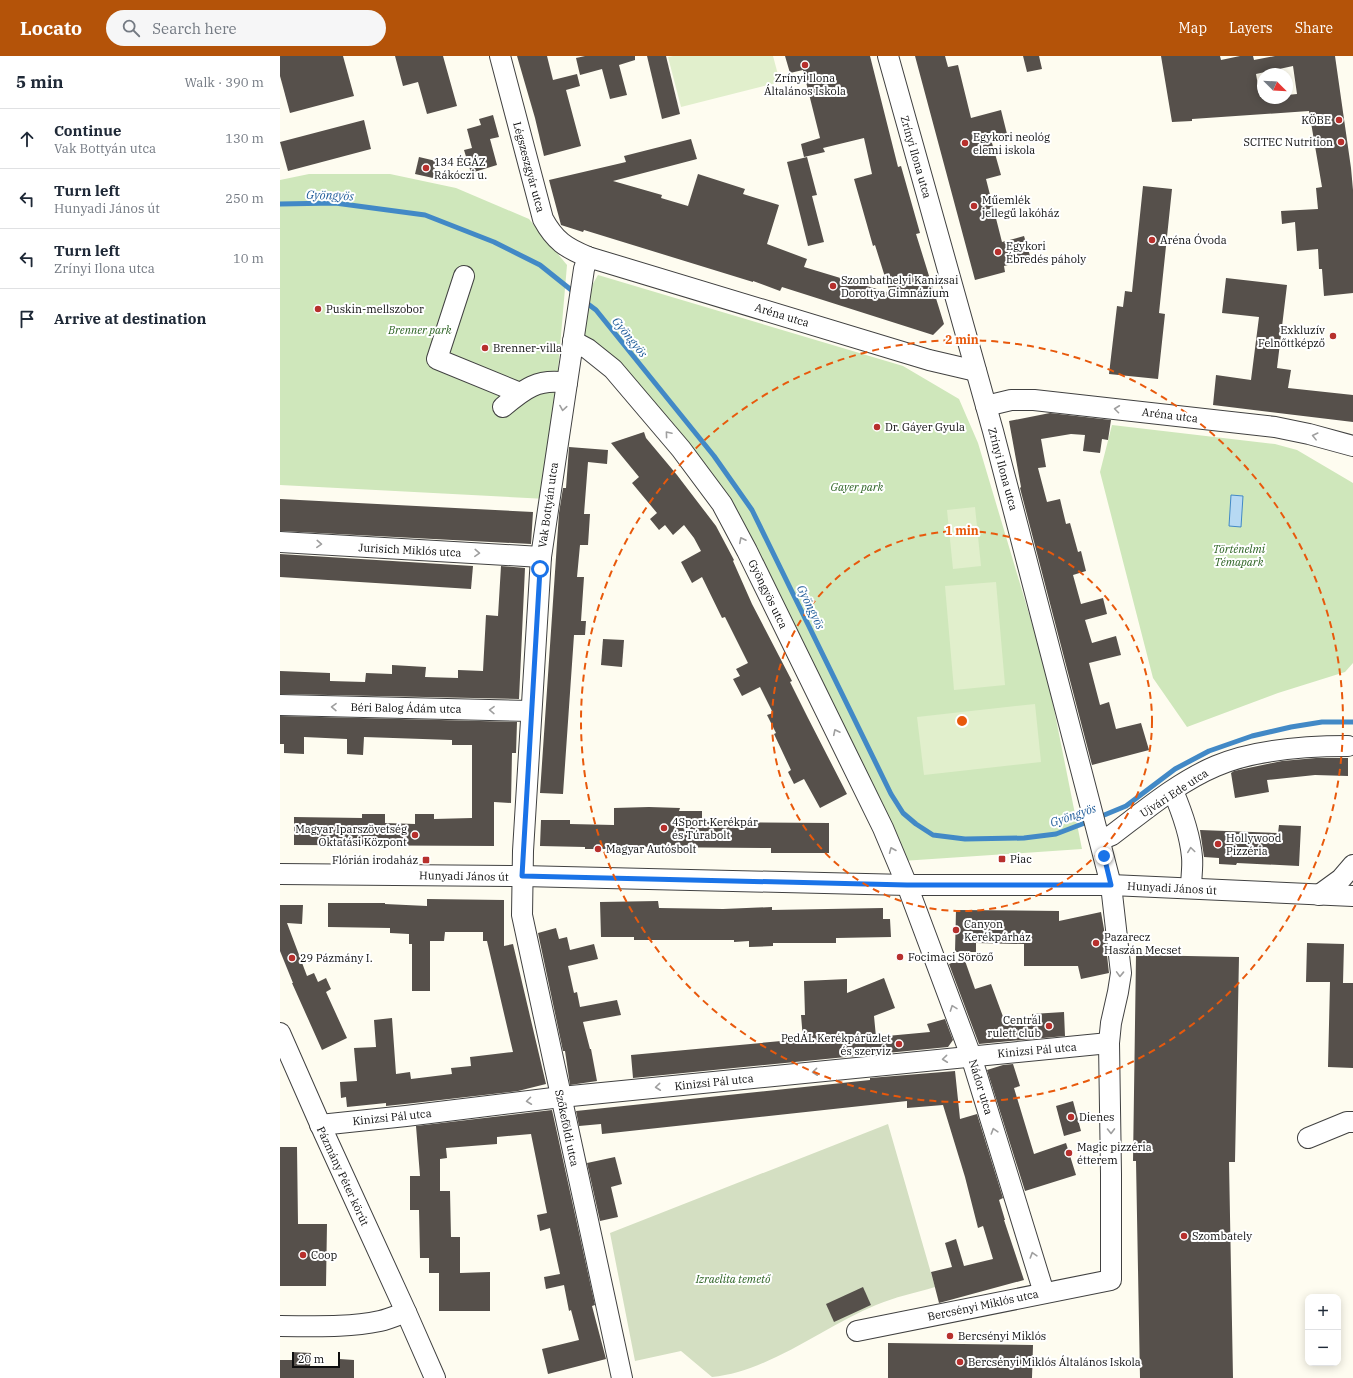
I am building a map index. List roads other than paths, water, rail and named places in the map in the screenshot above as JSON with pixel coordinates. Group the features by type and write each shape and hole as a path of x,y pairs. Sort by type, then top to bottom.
{"street":[{"name":"Légszeszgyár utca","path":"500,56 543,219 558,241 570,250 588,257"},
{"name":"Zrínyi Ilona utca","path":"888,56 986,406 1111,885 1121,973 1110,1023 1109,1043 1112,1174 1111,1280"},
{"name":"Vak Bottyán utca","path":"522,876 541,557 584,269 588,257"},
{"name":"Aréna utca","path":"588,257 929,360 976,371"},
{"path":"464,276 437,359 520,393"},
{"name":"Gyöngyös utca","path":"573,341 588,349 613,369 681,449 722,504 747,551 880,821 907,885"},
{"path":"503,407 520,393 545,381 567,383"},
{"name":"Aréna utca","path":"986,406 1010,400 1034,400 1275,427 1309,434 1353,446"},
{"name":"Jurisich Miklós utca","path":"280,542 541,557"},
{"name":"Béri Balog Ádám utca","path":"280,705 531,711"},
{"name":"Ujvári Ede utca","path":"1099,837 1112,835 1173,791 1214,767 1237,758 1311,747 1348,746"},
{"path":"1173,791 1184,817 1189,838 1192,857 1191,888"},
{"path":"1319,895 1341,880 1353,865"},
{"name":"Hunyadi János út","path":"280,874 522,876 907,885 1111,885 1353,896"},
{"name":"Szőkeföldi utca","path":"522,876 522,915 622,1378"},
{"name":"Nádor utca","path":"907,885 971,1056 1044,1293"},
{"name":"Hunyadi János út","path":"1319,895 1353,907"},
{"name":"Pázmány Péter körút","path":"281,1037 406,1312 434,1378"},
{"name":"Kinizsi Pál utca","path":"320,1125 561,1097 1109,1043"},
{"path":"1308,1138 1348,1122 1353,1122"},
{"name":"Bercsényi Miklós utca","path":"856,1331 1111,1280"},
{"path":"280,1326 331,1326 360,1324 381,1321 406,1312"}],"water":[{"path":"1231,495 1243,496 1241,527 1229,526"}],"waterway":[{"name":"Gyöngyös","path":"280,204 335,203 425,215 494,242 540,265 575,293"},
{"name":"Gyöngyös","path":"584,301 596,310 714,456 752,510 891,794 903,813 933,835 965,839 1024,838 1056,834 1090,821"},
{"name":"Gyöngyös","path":"1097,818 1126,806 1175,769 1209,751 1252,736 1291,727 1322,722 1353,722"}],"place":[{"name":"Zrínyi Ilona Általános Iskola","path":"805,65"},
{"name":"KÖBE","path":"1339,120"},
{"name":"SCITEC Nutrition","path":"1341,142"},
{"name":"Egykori neológ elemi iskola","path":"965,143"},
{"name":"134 ÉGÁZ Rákóczi u.","path":"426,168"},
{"name":"Műemlék jellegű lakóház","path":"974,206"},
{"name":"Aréna Óvoda","path":"1152,240"},
{"name":"Egykori Ébredés páholy","path":"998,252"},
{"name":"Szombathelyi Kanizsai Dorottya Gimnázium","path":"833,286"},
{"name":"Puskin-mellszobor","path":"318,309"},
{"name":"Exkluzív Felnőttképző","path":"1333,336"},
{"name":"Brenner-villa","path":"485,348"},
{"name":"Dr. Gáyer Gyula","path":"877,427"},
{"name":"4Sport Kerékpár és Túrabolt","path":"664,828"},
{"name":"Magyar Iparszövetség Oktatási Központ","path":"415,835"},
{"name":"Hollywood Pizzéria","path":"1218,844"},
{"name":"Magyar Autósbolt","path":"598,849"},
{"name":"Piac","path":"1002,859"},
{"name":"Flórián irodaház","path":"426,860"},
{"name":"Canyon Kerékpárház","path":"956,930"},
{"name":"Pazarecz Haszán Mecset","path":"1096,943"},
{"name":"Focimaci Söröző","path":"900,957"},
{"name":"29 Pázmány I.","path":"292,958"},
{"name":"Centrál rulett club","path":"1049,1026"},
{"name":"PedÁL Kerékpárüzlet és szerviz","path":"899,1044"},
{"name":"Dienes","path":"1071,1117"},
{"name":"Magic pizzéria étterem","path":"1069,1153"},
{"name":"Szombately","path":"1184,1236"},
{"name":"Coop","path":"303,1255"},
{"name":"Bercsényi Miklós","path":"950,1336"},
{"name":"Bercsényi Miklós Általános Iskola","path":"960,1362"}],"park label":[{"name":"Brenner park","path":"420,330"},
{"name":"Gayer park","path":"857,487"},
{"name":"Történelmi Témapark","path":"1239,555"},
{"name":"Izraelita temető","path":"733,1279"}]}
